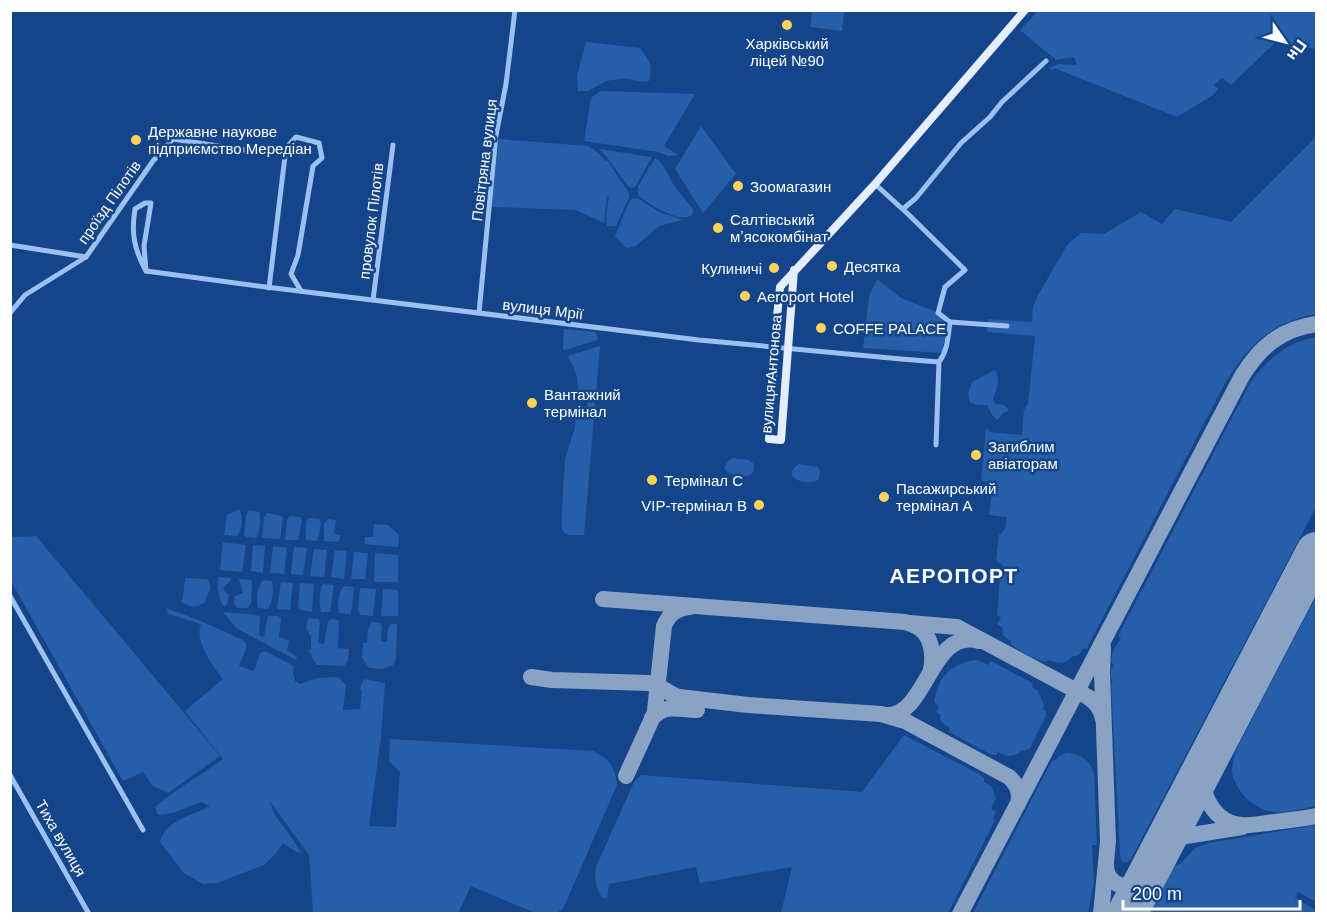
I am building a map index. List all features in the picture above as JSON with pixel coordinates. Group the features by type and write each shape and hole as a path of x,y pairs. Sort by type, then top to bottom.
{"main road":[{"name":"вулиця Антонова","path":"794,270 781,440 769,439 780,286 794,270 835,228 875,184 1025,10"}],"street":[{"name":"Повітряна вулиця","path":"480,313 496,135 506,84 515,10"},
{"path":"903,209 916,198 961,143 1046,62"},
{"path":"269,288 286,148 296,137 319,142 322,158 313,166 298,255 291,274 301,291"},
{"name":"проїзд Пілотів","path":"10,313 25,295 86,257 153,161 173,139 257,152 286,148"},
{"name":"провулок Пілотів","path":"373,300 393,145"},
{"path":"875,184 965,270 945,287 938,313 950,322 1007,326"},
{"path":"151,203 144,246 146,271 138,256 132,226 135,208 151,203"},
{"name":"проїзд Пілотів","path":"10,245 86,257"},
{"name":"вулиця Мрії","path":"146,271 705,341 939,362"},
{"path":"936,445 939,362 947,349 950,322"},
{"path":"10,596 142,830"},
{"name":"Тиха вулиця","path":"10,775 89,914"}],"shaded area":[{"path":"812,11 844,11 842,31 810,27"},
{"path":"1038,11 1316,11 1316,49 1275,43 1231,85 1222,78 1214,85 1218,89 1213,95 1177,117 1049,68 1058,64 1077,65 1074,57 1056,60 1020,30"},
{"path":"586,42 640,48 650,64 649,81 642,82 626,78 606,81 588,91 578,91 577,76"},
{"path":"600,91 695,94 664,146 678,155 668,156 658,152 584,141 591,98"},
{"path":"701,126 736,174 703,213 675,169"},
{"path":"1316,137 1316,314 1285,323 1272,330 1250,349 1231,373 1086,650 1083,648 1079,655 1060,663 1048,660 1046,662 1027,655 1011,644 1011,641 1003,634 1003,628 997,624 1001,617 997,615 1000,577 1005,568 996,560 999,535 1005,529 1007,517 989,515 993,484 981,481 986,429 988,428 989,432 1022,435 1024,410 1028,404 1035,336 987,332 988,319 1032,322 1033,307 1037,297 1067,245 1081,233 1104,234 1141,212 1162,224 1175,209 1231,222"},
{"path":"499,139 588,146 596,151 606,162 607,160 629,193 629,198 616,226 607,226 609,197 607,196 604,223 576,210 491,207"},
{"path":"599,149 652,157 635,187 631,188"},
{"path":"655,158 663,165 694,211 690,216 676,216 667,213 638,195 638,187"},
{"path":"635,198 659,212 683,220 659,226 637,245 626,248 615,236 629,202"},
{"path":"877,279 901,298 936,312 936,316 948,323 942,353 863,348 869,296"},
{"path":"564,329 595,332 598,337 597,340 565,350 563,349"},
{"path":"1316,337 1316,507 1131,859 1124,863 1120,855 1111,684 1113,680 1111,670 1114,665 1111,662 1113,651 1121,638 1118,636 1249,385 1278,354 1296,343"},
{"path":"600,346 584,535 569,535 562,529 565,459 576,416 582,408 587,408 588,393 578,392 576,373 567,356"},
{"path":"995,370 998,382 993,400 996,404 1004,405 1009,410 997,420 987,405 970,403 968,394 972,382"},
{"path":"732,458 749,460 754,464 751,475 740,476 726,471 725,467"},
{"path":"799,464 818,467 819,479 802,482 793,477 793,469"},
{"path":"240,510 242,516 239,533 237,536 224,535 227,515"},
{"path":"249,510 259,512 260,525 256,538 244,535"},
{"path":"267,513 283,518 280,539 262,538 264,517"},
{"path":"290,516 300,517 302,521 298,540 285,540 287,520"},
{"path":"309,518 320,519 317,541 306,540 306,522"},
{"path":"328,519 336,520 334,534 340,535 339,542 324,541 324,524"},
{"path":"374,524 388,525 399,535 398,547 364,544 365,537 373,537"},
{"path":"36,536 220,756 168,793 153,786 143,772 123,781 11,581 11,537"},
{"path":"223,542 246,545 242,572 220,570"},
{"path":"253,545 265,546 263,573 251,571"},
{"path":"273,546 287,548 284,574 270,573"},
{"path":"294,547 307,548 303,575 291,574"},
{"path":"314,549 327,550 324,577 310,576"},
{"path":"335,550 347,551 344,579 331,577"},
{"path":"354,552 368,553 365,579 351,579"},
{"path":"375,553 398,555 398,582 374,582"},
{"path":"218,577 231,578 223,588 229,595 226,606 223,606 219,595"},
{"path":"185,578 207,579 209,583 210,589 205,602 199,606 181,602"},
{"path":"239,579 251,580 252,583 251,603 248,608 237,608 234,604 235,596 243,593"},
{"path":"263,580 272,581 273,584 272,599 268,609 258,608 257,604 258,590"},
{"path":"281,582 293,583 290,610 277,609"},
{"path":"300,583 314,584 312,612 300,610 298,607"},
{"path":"323,584 334,585 330,612 321,612 320,598"},
{"path":"344,586 354,587 351,614 340,613 338,606 340,592"},
{"path":"360,588 376,589 373,616 360,615 358,610"},
{"path":"383,589 398,590 398,616 381,616"},
{"path":"1316,597 1316,806 1285,812 1267,811 1253,804 1241,792 1232,771 1233,762 1237,748"},
{"path":"166,608 245,641 247,646 239,666 254,671 260,653 265,651 294,666 295,681 300,684 317,678 338,677 346,685 343,710 360,709 362,692 360,688 364,679 385,683 381,737 369,826 396,827 400,772 389,761 390,739 593,751 603,757 613,768 617,785 563,909 556,913 535,913 471,886 458,913 313,913 309,855 269,800 275,815 302,853 283,843 264,865 217,883 203,884 184,873 160,842 167,828 210,806 201,802 173,813 158,815 155,807 223,759 185,711 223,679 202,645 201,624 168,614"},
{"path":"223,612 260,617 259,635 264,637 268,616 278,616 281,619 279,637 289,640 287,650 297,657 296,660 236,628"},
{"path":"310,618 319,619 318,643 324,644 328,622 331,619 338,620 338,648 349,649 348,661 344,666 315,663 308,650 311,650 311,636 306,629"},
{"path":"372,622 380,623 381,641 387,642 388,629 391,624 397,624 396,658 393,665 382,669 369,668 362,658 363,643 367,643 368,630"},
{"path":"973,660 988,665 991,661 1029,681 1038,691 1046,716 1030,748 1013,755 1007,756 998,752 992,755 951,733 950,728 942,723 941,715 936,712 939,706 934,702 942,679 951,669"},
{"path":"904,735 979,774 984,778 984,782 991,786 996,798 991,808 996,812 993,818 995,820 948,913 781,913 792,867 700,883 696,867 609,884 607,899 601,897 596,882 596,867 634,782 641,775 862,792"},
{"path":"1067,753 1084,758 1094,773 1097,845 1092,845 1094,882 1088,913 973,913 1050,764 1059,756"},
{"path":"1316,825 1316,902 1298,892 1295,898 1316,910 1316,913 1150,913 1175,866 1180,864 1195,848 1209,843"}],"taxiway":[{"path":"960,914 1242,376 1256,356 1273,341 1292,330 1316,324"},
{"path":"603,599 905,622 921,629 929,640 932,657 930,673"},
{"path":"655,710 664,626 674,612 690,607"},
{"path":"910,623 957,627 1088,697 1098,706 1103,719"},
{"path":"888,715 901,711 912,701 939,658 950,647 963,640 979,641"},
{"path":"1101,914 1108,841 1103,648"},
{"path":"531,677 552,680 649,683 679,697 748,705 881,714 905,721 1009,777 1018,789 1018,804"},
{"path":"652,718 657,713 668,709 697,710"},
{"path":"626,776 656,710"},
{"path":"1201,771 1204,790 1211,807 1217,814 1232,823 1254,825 1316,816"},
{"path":"1158,854 1172,841 1186,836 1242,827"},
{"path":"1106,866 1111,879 1121,885 1133,885 1145,878"}],"runway":[{"path":"1127,914 1316,552"}],"place":[{"name":"Харківський ліцей №90","path":"787,25"},
{"name":"Державне наукове підприємство Мередіан","path":"136,140"},
{"name":"Зоомагазин","path":"738,186"},
{"name":"Салтівський мʼясокомбінат","path":"718,228"},
{"name":"Десятка","path":"832,266"},
{"name":"Кулиничі","path":"774,268"},
{"name":"Aeroport Hotel","path":"745,296"},
{"name":"COFFE PALACE","path":"821,328"},
{"name":"Вантажний термінал","path":"532,403"},
{"name":"Загиблим авіаторам","path":"976,455"},
{"name":"Термінал C","path":"652,480"},
{"name":"Пасажирський термінал A","path":"884,497"},
{"name":"VIP-термінал B","path":"759,505"}],"district":[{"name":"АЕРОПОРТ","path":"954,575"}]}
